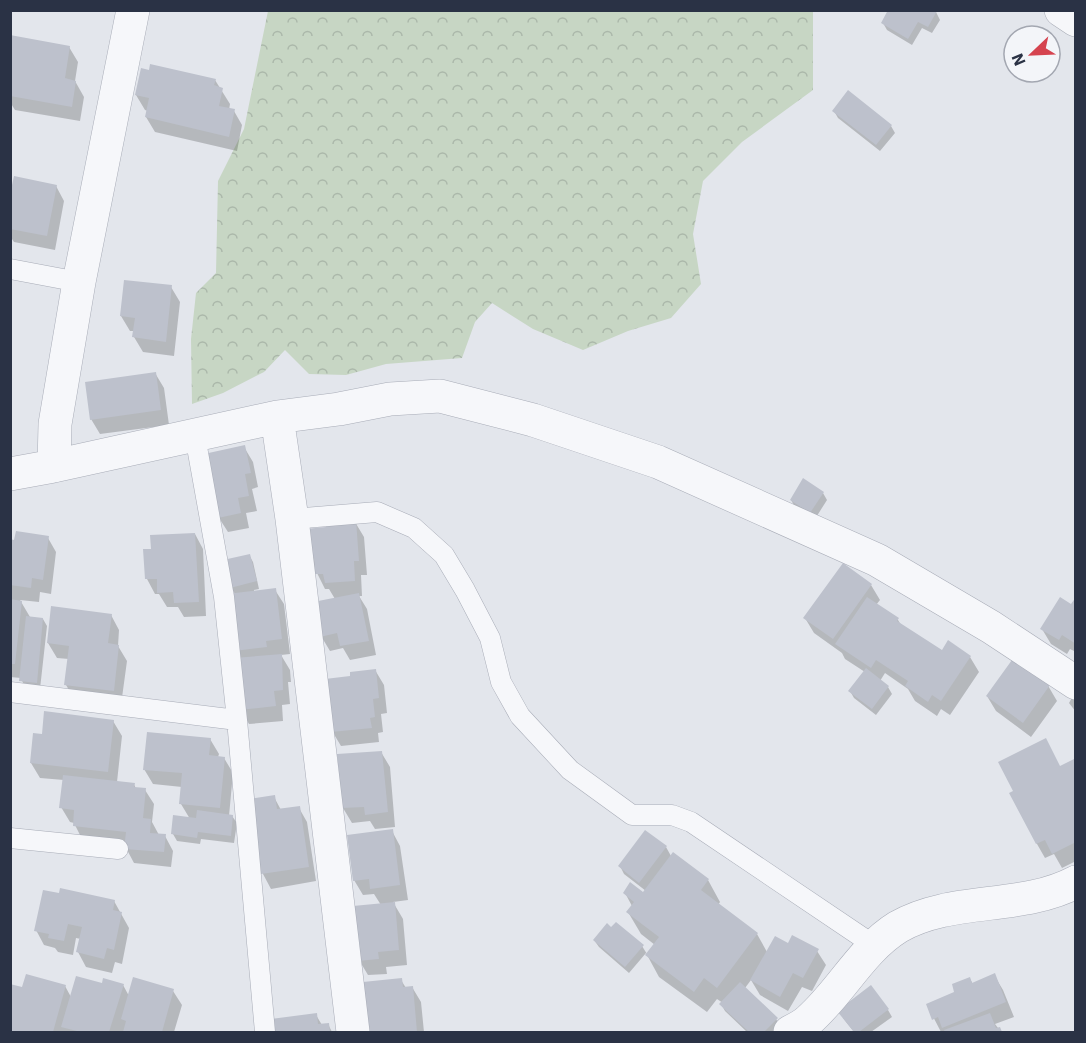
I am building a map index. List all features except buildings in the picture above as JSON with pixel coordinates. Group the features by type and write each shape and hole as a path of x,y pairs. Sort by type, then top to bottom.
{"street":[{"path":"54,466 55,424 79,282 133,10"},
{"path":"1061,10 1076,20"},
{"path":"10,474 277,417 339,409 390,399 440,396 533,420 658,462 877,560 991,627 1076,683"},
{"path":"277,417 292,519 353,1032"},
{"path":"790,1032 809,1021 875,946 898,928 928,914 1038,896 1062,890 1076,882"}],"lane":[{"path":"10,269 79,282"},
{"path":"195,436 224,597 265,1032"},
{"path":"292,519 377,512 414,528 444,555 465,590 490,638 501,682 520,716 570,770 632,814 672,815 691,822 875,946"},
{"path":"10,692 237,720"},
{"path":"10,838 118,849"}],"green space":[{"path":"268,11 813,11 813,90 742,142 703,181 693,234 701,284 671,318 628,331 583,350 533,329 492,303 475,322 462,358 386,364 346,375 309,374 285,350 264,372 223,393 192,404 191,339 196,293 216,273 218,181 244,129"}]}
